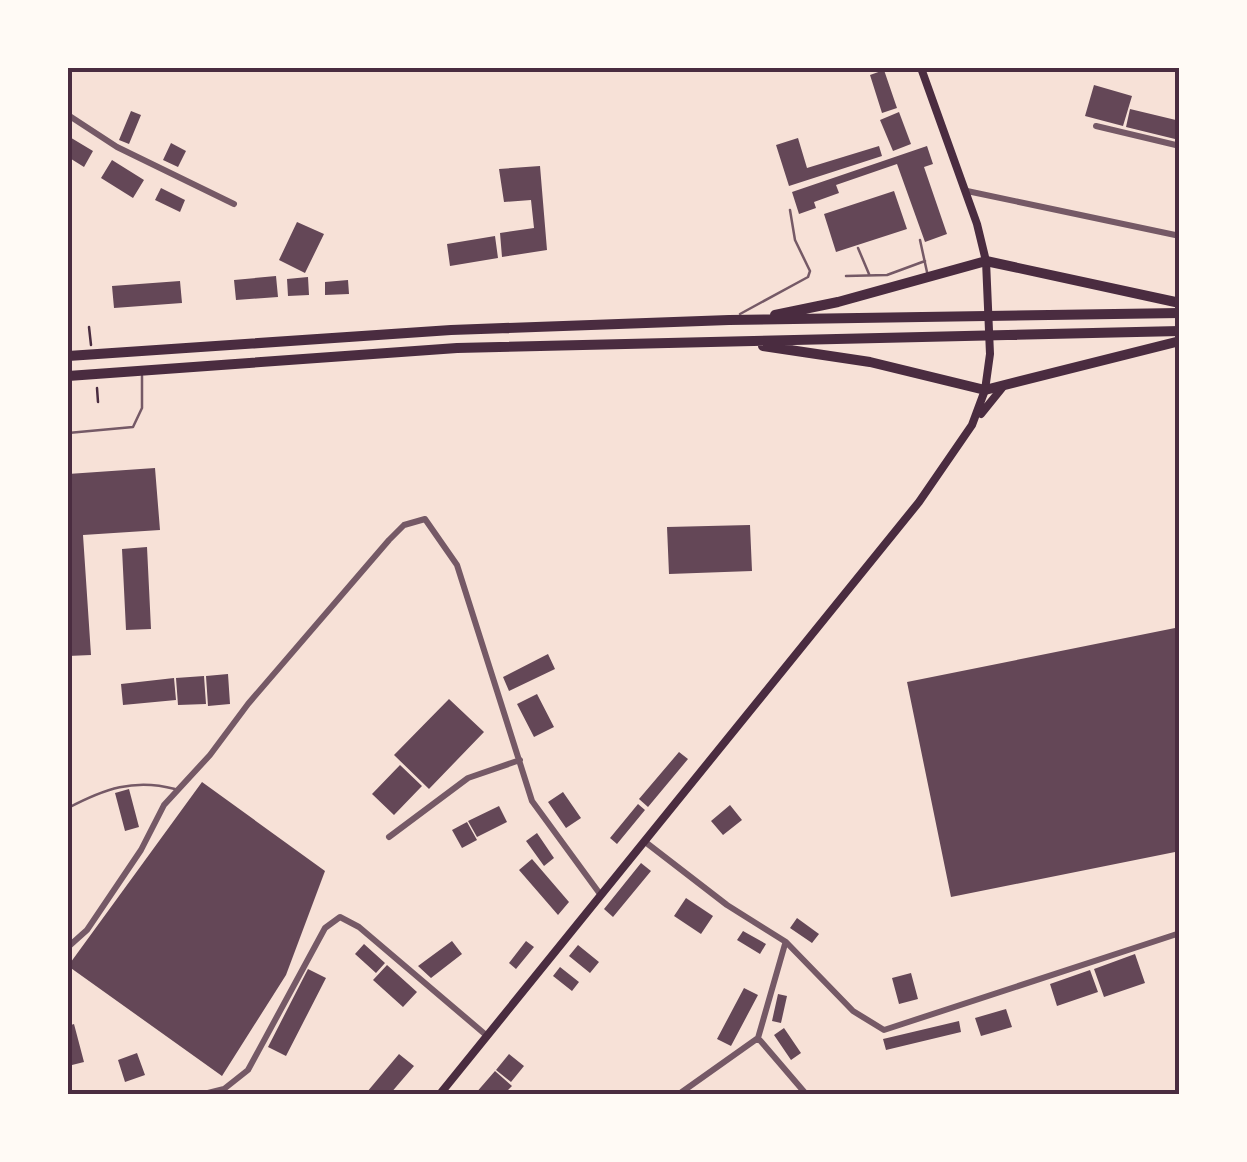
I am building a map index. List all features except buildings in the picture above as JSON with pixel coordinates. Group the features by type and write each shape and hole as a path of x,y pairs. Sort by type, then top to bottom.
{"highway":[{"path":"730,320 778,314 986,261 1180,303"},
{"path":"68,356 451,330 730,320 1180,313"},
{"path":"68,376 457,348 1180,331"},
{"path":"732,341 870,362 985,390 1180,341"}],"main road":[{"path":"921,68 967,191 986,261 990,354 985,390 972,425"},
{"path":"440,1094 920,502 1002,388"}],"street":[{"path":"68,115 117,147 234,204"},
{"path":"1096,126 1180,146"},
{"path":"967,191 1180,236"},
{"path":"68,947 86,930 141,850 164,804 210,755 248,704 389,540 404,526 425,519 457,565 532,801 600,894"},
{"path":"389,837 468,778 520,760"},
{"path":"644,841 727,905 786,942 853,1011 884,1030 1180,933"},
{"path":"204,1094 224,1089 248,1070 325,928 340,916 359,927 486,1035"},
{"path":"679,1094 758,1038 786,942"},
{"path":"758,1038 806,1094"}],"lane":[{"path":"730,320 808,277 810,271 795,240 790,210"},
{"path":"920,240 928,277"},
{"path":"858,248 870,275"},
{"path":"846,276 887,274 925,261"},
{"path":"887,274 890,288"},
{"path":"68,432 133,426 142,408 142,371"},
{"path":"68,808 96,793 126,784 153,783 178,790"}]}
